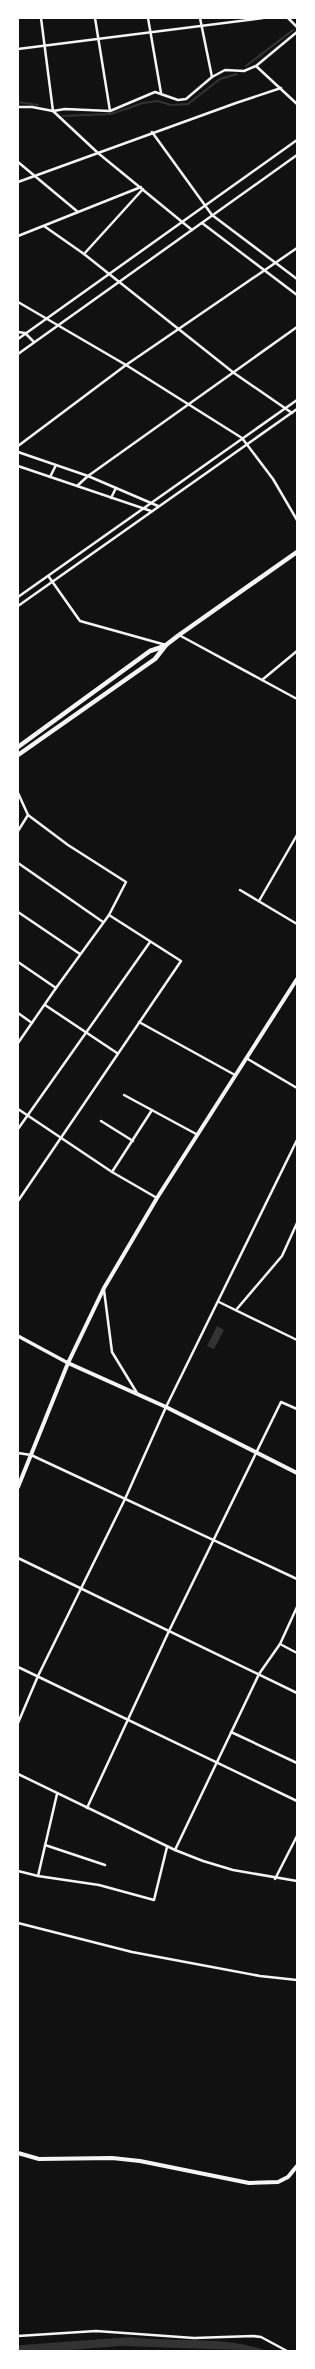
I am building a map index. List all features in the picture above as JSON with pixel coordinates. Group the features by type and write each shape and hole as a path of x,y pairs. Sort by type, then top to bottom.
{"highway":[{"path":"18,755 155,659 166,645 179,635 297,552"},
{"path":"18,746 150,651 166,645"}],"main road":[{"path":"18,1487 68,1363 104,1288 157,1198 199,1135 235,1075 297,979"},
{"path":"68,1363 166,1407 257,1451 297,1473"},
{"path":"18,2153 39,2159 112,2158 140,2161 255,2183 278,2182 288,2177 297,2166"}],"street":[{"path":"41,18 53,111 98,153 183,220 192,230"},
{"path":"95,18 110,111"},
{"path":"148,18 149,31 161,93"},
{"path":"200,18 212,77"},
{"path":"18,49 98,37 202,27 263,18"},
{"path":"288,18 297,27"},
{"path":"18,107 32,107 53,111 65,109 110,111 125,106 149,93 161,93 178,100 186,99 212,77 225,70 244,71 256,66 297,32"},
{"path":"256,66 297,104"},
{"path":"18,182 152,132 281,88"},
{"path":"152,132 204,206 212,215 297,279"},
{"path":"18,338 297,140"},
{"path":"18,354 297,155"},
{"path":"18,162 78,212"},
{"path":"18,236 142,188"},
{"path":"84,254 142,188"},
{"path":"202,223 297,295"},
{"path":"44,226 84,254 234,373 292,413"},
{"path":"18,446 126,365 297,248"},
{"path":"18,302 56,326 126,365 242,438 273,479 297,520"},
{"path":"77,486 88,476 297,327"},
{"path":"18,332 25,334 34,342"},
{"path":"18,597 297,400"},
{"path":"18,606 297,409"},
{"path":"18,452 88,476 152,502 158,506"},
{"path":"50,477 56,465"},
{"path":"18,466 151,511"},
{"path":"111,498 116,488"},
{"path":"49,576 80,621 166,645"},
{"path":"179,635 297,699"},
{"path":"262,680 297,651"},
{"path":"18,793 28,815 68,845 126,882 110,916 103,922 18,1043"},
{"path":"18,831 28,815"},
{"path":"259,901 297,835"},
{"path":"18,863 103,922"},
{"path":"240,890 297,924"},
{"path":"18,912 80,954"},
{"path":"18,1201 117,1053 181,961 110,916"},
{"path":"18,1129 85,1030 150,942"},
{"path":"18,962 56,988"},
{"path":"45,1005 85,1030 117,1053"},
{"path":"18,1013 32,1023"},
{"path":"139,1022 235,1075"},
{"path":"246,1058 297,1088"},
{"path":"124,1094 199,1135"},
{"path":"18,1108 112,1172 157,1198"},
{"path":"112,1172 152,1110"},
{"path":"101,1122 133,1141"},
{"path":"18,1723 38,1676 125,1499 166,1407 219,1302 297,1140"},
{"path":"236,1310 282,1256 297,1223"},
{"path":"104,1288 104,1301 112,1352 138,1395"},
{"path":"219,1302 297,1340"},
{"path":"18,1336 68,1363"},
{"path":"87,1808 169,1631 281,1402 297,1409"},
{"path":"18,1453 31,1455 297,1579"},
{"path":"18,1558 297,1693"},
{"path":"175,1850 259,1674 280,1644 297,1607"},
{"path":"280,1644 297,1652"},
{"path":"18,1667 297,1801"},
{"path":"231,1732 297,1763"},
{"path":"18,1774 167,1847 232,1870 297,1881"},
{"path":"38,1876 57,1794"},
{"path":"275,1878 297,1836"},
{"path":"45,1845 105,1865"},
{"path":"18,1871 38,1876 99,1885 154,1900 167,1847"},
{"path":"18,1923 132,1952 260,1976 297,1980"},
{"path":"18,2336 96,2331 194,2338 252,2336 261,2337 286,2351"}],"shaded area":[{"path":"217,1326 224,1330 214,1349 207,1346"},
{"path":"130,2337 147,2339 217,2341 251,2346 267,2351 121,2346 56,2351 18,2351 18,2346 22,2345"}],"waterway":[{"path":"246,66 293,30"},
{"path":"63,116 111,114 143,103 158,101 171,105 188,104 220,79 237,74"},
{"path":"18,102 38,105"}]}
